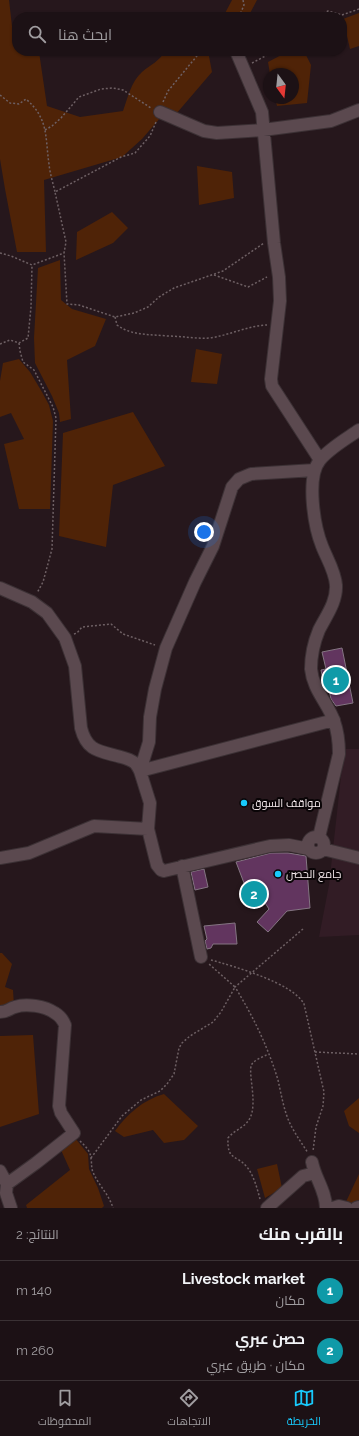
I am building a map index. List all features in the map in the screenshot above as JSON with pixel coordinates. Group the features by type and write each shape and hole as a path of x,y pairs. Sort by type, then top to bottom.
{"street":[{"path":"238,56 262,112 264,130 280,301 271,379 272,386 317,465 313,488 317,528 321,545 336,579 334,602 319,631 314,645 312,669 317,691 334,720 339,754 312,842 311,851 317,853 323,849 359,858"},
{"path":"160,112 204,131 230,132 264,130 331,121 359,110"},
{"path":"140,771 149,742 150,717 166,648 195,582 214,546 230,492 235,483 239,479 251,474 317,465 346,439 359,430"},
{"path":"0,588 32,602 47,613 65,638 75,666 81,728 84,737 91,747 125,758 135,763 140,771 150,803 148,829 159,868 164,871 260,847 289,845 296,842 312,842"},
{"path":"140,771 334,720"},
{"path":"0,858 29,853 94,826 148,829"},
{"path":"182,866 201,957"},
{"path":"0,1012 6,1012 23,1005 38,1007 54,1012 66,1025 59,1106 61,1113 74,1133 7,1184"},
{"path":"264,1205 314,1168 322,1190 326,1208"},
{"path":"0,1171 7,1184 7,1196 11,1208"},
{"path":"333,1208 339,1206 347,1208"}],"path":[{"path":"241,12 244,5 243,0"},
{"path":"347,13 359,8"},
{"path":"55,192 121,157 136,153 150,136 168,91 197,56"},
{"path":"243,67 265,56"},
{"path":"46,130 52,126 79,98 108,88 118,88 128,92 143,105 160,112"},
{"path":"0,95 10,103 18,104 26,99 35,107 46,130 49,166 66,242 64,253 67,304 79,305 115,317 134,313 148,307 159,297 174,288 223,271 274,236"},
{"path":"0,253 32,265 64,253"},
{"path":"0,344 10,340 19,343 28,338 31,307 32,265"},
{"path":"214,275 248,287 278,272"},
{"path":"115,317 117,325 124,330 136,334 186,338 211,338 258,326 277,325"},
{"path":"19,343 23,362 34,370 53,407 56,418 52,548 43,582 32,602"},
{"path":"65,638 78,633 82,627 111,624 123,634 166,648"},
{"path":"91,1158 122,1116 141,1100 160,1091 167,1084 174,1074 182,1043 190,1036 213,1022 221,1012 235,987 303,929"},
{"path":"201,957 252,972 297,994 302,1000 306,1008 324,1092 324,1099 314,1139 314,1168"},
{"path":"201,957 235,987 248,1008 268,1054 288,1118 314,1168"},
{"path":"315,1052 359,1054"},
{"path":"264,1205 251,1173 247,1167 242,1162 231,1156 228,1148 228,1138 244,1126 250,1118 254,1102 250,1070 252,1064 256,1060 268,1054"},
{"path":"74,1133 89,1150 93,1173 107,1194 113,1208"}],"shaded area":[{"path":"0,0 9,0 12,26 12,56 40,56 47,106 80,117 123,111 135,80 142,72 155,63 161,56 209,56 212,72 170,121 161,117 142,139 122,157 44,180 46,252 17,252 0,159"},
{"path":"232,0 257,0 251,12 226,12"},
{"path":"359,13 359,46 350,49 347,36 347,18"},
{"path":"279,56 306,56 311,65 307,103 299,104 299,68 269,68 268,62"},
{"path":"276,104 297,104 277,106"},
{"path":"197,166 232,172 234,198 199,205"},
{"path":"112,212 128,228 113,243 76,260 77,232"},
{"path":"60,260 61,300 72,309 106,319 95,346 67,360 71,419 60,422 59,413 52,396 35,363 34,338 38,268"},
{"path":"196,349 222,354 217,384 191,382"},
{"path":"19,359 30,372 42,392 49,405 53,421 50,509 19,509 4,444 24,439 11,413 0,417 0,381 3,363"},
{"path":"133,412 165,466 113,485 106,547 59,536 63,433"},
{"path":"344,749 359,749 359,935 319,937 329,885"},
{"path":"0,953 2,953 12,964 5,987 13,990 14,1006 0,1012"},
{"path":"33,1035 39,1114 0,1127 0,1036"},
{"path":"164,1094 198,1126 184,1140 164,1143 153,1130 124,1137 115,1131 136,1108 149,1100"},
{"path":"359,1098 359,1133 349,1126 344,1111"},
{"path":"75,1138 88,1154 89,1169 98,1188 104,1206 102,1208 27,1208 26,1205 70,1170 61,1150"},
{"path":"277,1164 282,1188 265,1198 257,1169"},
{"path":"359,1174 359,1204 345,1204"}],"building":[{"path":"342,648 353,703 336,706 331,699 329,690 326,690 324,686 321,670 326,669 322,652"},
{"path":"271,853 288,853 306,856 310,908 287,911 268,932 257,922 269,909 258,892 253,893 249,882 244,883 236,862"},
{"path":"204,869 208,887 195,890 191,872"},
{"path":"235,923 237,944 213,944 211,948 207,949 205,941 207,939 204,926"}],"place":[{"name":"Livestock market","path":"336,680"},
{"name":"مواقف السوق","path":"244,803"},
{"name":"جامع الحصن","path":"278,874"},
{"name":"حصن عبري","path":"254,894"}]}
